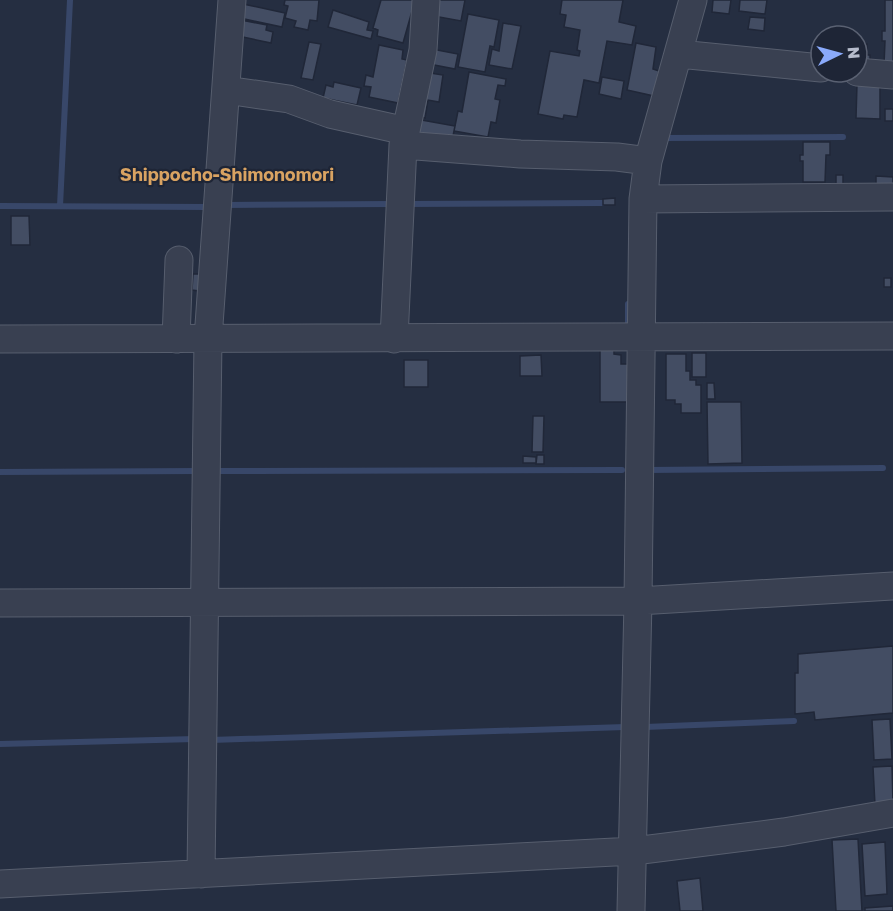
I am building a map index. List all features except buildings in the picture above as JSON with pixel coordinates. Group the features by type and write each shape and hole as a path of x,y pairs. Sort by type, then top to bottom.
{"street":[{"path":"201,874 208,339 232,0"},
{"path":"394,339 404,138 423,50 426,0"},
{"path":"631,911 634,850 643,199 648,161 693,0"},
{"path":"679,54 809,67"},
{"path":"869,73 893,75"},
{"path":"226,90 289,99 404,138 520,154 617,157 648,161"},
{"path":"643,199 893,197"},
{"path":"176,339 179,260"},
{"path":"0,339 893,336"},
{"path":"0,603 638,601 893,586"},
{"path":"0,884 634,850 784,832 893,813"}],"waterway":[{"path":"60,206 70,0"},
{"path":"664,138 843,137"},
{"path":"407,204 602,203"},
{"path":"225,205 392,204"},
{"path":"0,206 208,207"},
{"path":"628,304 628,322"},
{"path":"647,470 883,468"},
{"path":"218,471 622,470"},
{"path":"0,472 199,471"},
{"path":"645,727 794,721"},
{"path":"211,740 625,727"},
{"path":"0,744 195,739"}],"district":[{"name":"Shippocho-Shimonomori","path":"227,174"}]}
